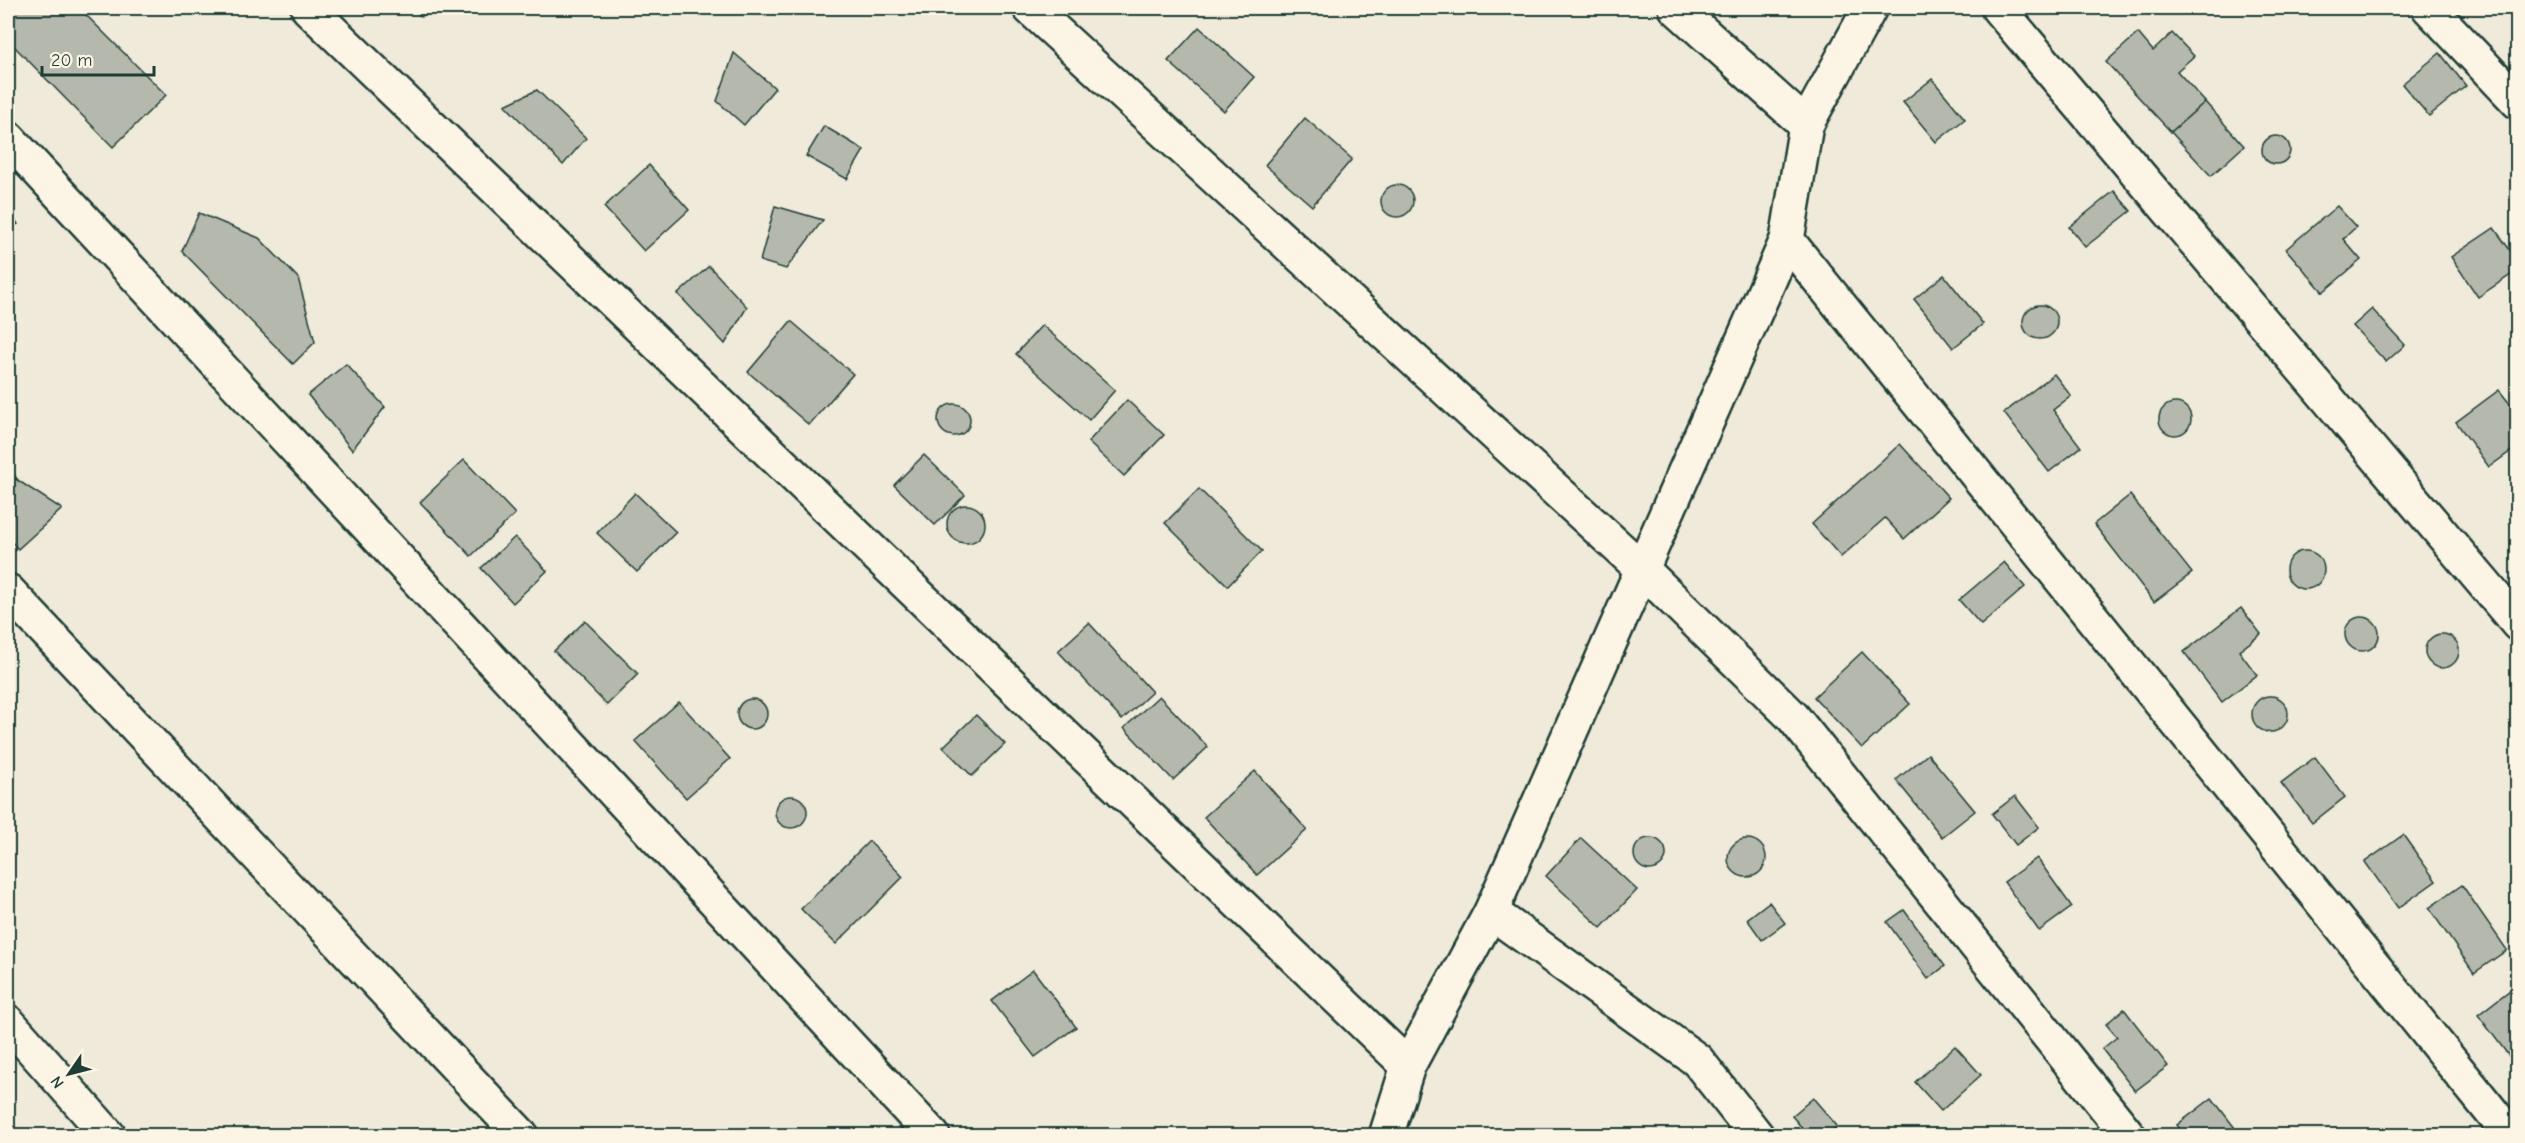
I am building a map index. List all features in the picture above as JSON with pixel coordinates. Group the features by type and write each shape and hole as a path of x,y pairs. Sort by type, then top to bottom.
{"street":[{"path":"308,8 1408,1066"},
{"path":"1030,8 1642,569 1793,717 2129,1136"},
{"path":"1676,8 1806,125"},
{"path":"1386,1136 1408,1066 1491,912 1787,240 1806,125 1870,8"},
{"path":"1998,8 2517,624"},
{"path":"2429,8 2517,102"},
{"path":"8,138 933,1136"},
{"path":"1787,240 2511,1136"},
{"path":"8,591 522,1136"},
{"path":"1491,912 1697,1060 1757,1136"},
{"path":"8,1022 109,1136"}],"building":[{"path":"14,8 79,8 166,95 113,147 8,40 8,14"},
{"path":"412,8 431,8 421,17"},
{"path":"1199,27 1254,77 1224,111 1168,61"},
{"path":"2138,33 2153,51 2172,33 2194,56 2177,71 2205,102 2171,132 2106,62"},
{"path":"734,53 775,88 744,125 717,101"},
{"path":"2440,53 2466,86 2429,116 2402,84"},
{"path":"1932,79 1965,119 1936,142 1903,102"},
{"path":"537,90 586,138 563,165 505,105"},
{"path":"2205,102 2244,146 2211,176 2171,132"},
{"path":"1305,118 1352,159 1312,206 1265,165"},
{"path":"824,126 864,150 847,179 806,156"},
{"path":"2276,136 2286,140 2290,150 2286,160 2276,164 2266,160 2262,150 2266,140"},
{"path":"649,165 689,210 644,251 604,207"},
{"path":"1397,185 1408,190 1413,201 1408,212 1397,217 1386,212 1381,201 1386,190"},
{"path":"2114,191 2131,211 2085,247 2069,227"},
{"path":"775,206 823,220 786,269 760,261"},
{"path":"2337,206 2356,227 2343,239 2361,260 2323,292 2286,249"},
{"path":"8,211 18,224 8,230"},
{"path":"199,213 259,238 298,278 315,342 293,364 182,251"},
{"path":"2494,228 2518,261 2518,270 2478,297 2451,257"},
{"path":"709,266 747,307 725,344 678,294"},
{"path":"1944,275 1983,324 1953,348 1914,299"},
{"path":"2040,305 2052,310 2057,322 2052,334 2040,339 2028,334 2023,322 2028,310"},
{"path":"2372,309 2405,345 2386,362 2353,326"},
{"path":"791,321 853,374 809,425 748,372"},
{"path":"1042,325 1115,390 1089,420 1016,354"},
{"path":"346,364 385,407 352,450 308,395"},
{"path":"2054,374 2071,396 2053,410 2081,447 2049,472 2004,413"},
{"path":"2499,390 2518,414 2518,446 2489,467 2456,422"},
{"path":"1127,400 1164,435 1124,476 1088,442"},
{"path":"2175,403 2186,408 2191,419 2186,430 2175,435 2164,430 2159,419 2164,408"},
{"path":"954,404 965,409 970,420 965,431 954,436 943,431 938,420 943,409"},
{"path":"1900,444 1949,498 1904,539 1885,518 1841,557 1812,524"},
{"path":"924,455 965,495 935,525 894,485"},
{"path":"464,460 515,514 471,556 420,502"},
{"path":"11,471 44,514 20,536 8,522 8,474"},
{"path":"8,474 62,509 18,549 8,538"},
{"path":"1199,489 1262,551 1228,586 1165,523"},
{"path":"635,493 676,532 637,572 597,533"},
{"path":"2130,495 2192,573 2154,602 2094,524"},
{"path":"966,505 980,510 985,524 980,538 966,543 952,538 947,524 952,510"},
{"path":"515,537 547,571 513,603 481,568"},
{"path":"2305,551 2318,557 2324,570 2318,583 2305,589 2292,583 2286,570 2292,557"},
{"path":"2004,562 2025,587 1981,625 1959,600"},
{"path":"2241,608 2261,634 2239,651 2257,675 2222,702 2184,652"},
{"path":"2362,617 2374,622 2379,634 2374,646 2362,651 2350,646 2345,634 2350,622"},
{"path":"585,621 638,674 607,705 554,651"},
{"path":"1089,623 1152,692 1122,720 1058,651"},
{"path":"2442,634 2454,639 2459,651 2454,663 2442,668 2430,663 2425,651 2430,639"},
{"path":"1862,652 1910,704 1862,748 1814,697"},
{"path":"1159,696 1208,747 1173,780 1124,728"},
{"path":"2270,696 2282,702 2288,714 2282,726 2270,732 2258,726 2252,714 2258,702"},
{"path":"752,699 763,703 767,714 763,725 752,729 741,725 737,714 741,703"},
{"path":"679,702 730,759 686,798 635,741"},
{"path":"976,715 1005,744 972,776 943,747"},
{"path":"1928,754 1975,811 1942,837 1896,780"},
{"path":"2315,757 2345,797 2312,823 2281,783"},
{"path":"1255,771 1307,830 1257,875 1204,817"},
{"path":"791,796 803,800 807,812 803,824 791,828 779,824 775,812 779,800"},
{"path":"2015,796 2039,827 2016,845 1992,814"},
{"path":"2403,835 2436,881 2398,908 2365,862"},
{"path":"1581,838 1637,890 1601,928 1546,876"},
{"path":"1650,838 1661,843 1666,854 1661,865 1650,870 1639,865 1634,854 1639,843"},
{"path":"1747,839 1761,844 1766,858 1761,872 1747,877 1733,872 1728,858 1733,844"},
{"path":"869,841 903,877 836,944 801,909"},
{"path":"2037,858 2072,907 2039,931 2004,882"},
{"path":"2462,885 2507,950 2474,973 2429,908"},
{"path":"1769,902 1785,923 1762,940 1747,919"},
{"path":"1904,910 1945,966 1928,979 1887,922"},
{"path":"1033,970 1076,1027 1035,1057 992,1001"},
{"path":"2514,987 2518,991 2518,1068 2478,1015"},
{"path":"2124,1009 2168,1066 2135,1091 2102,1049 2117,1037 2106,1024"},
{"path":"1955,1046 1981,1075 1941,1111 1915,1082"},
{"path":"1813,1098 1837,1126 1827,1136 1809,1136 1792,1116"},
{"path":"2212,1098 2241,1136 2185,1136 2177,1125"}]}
